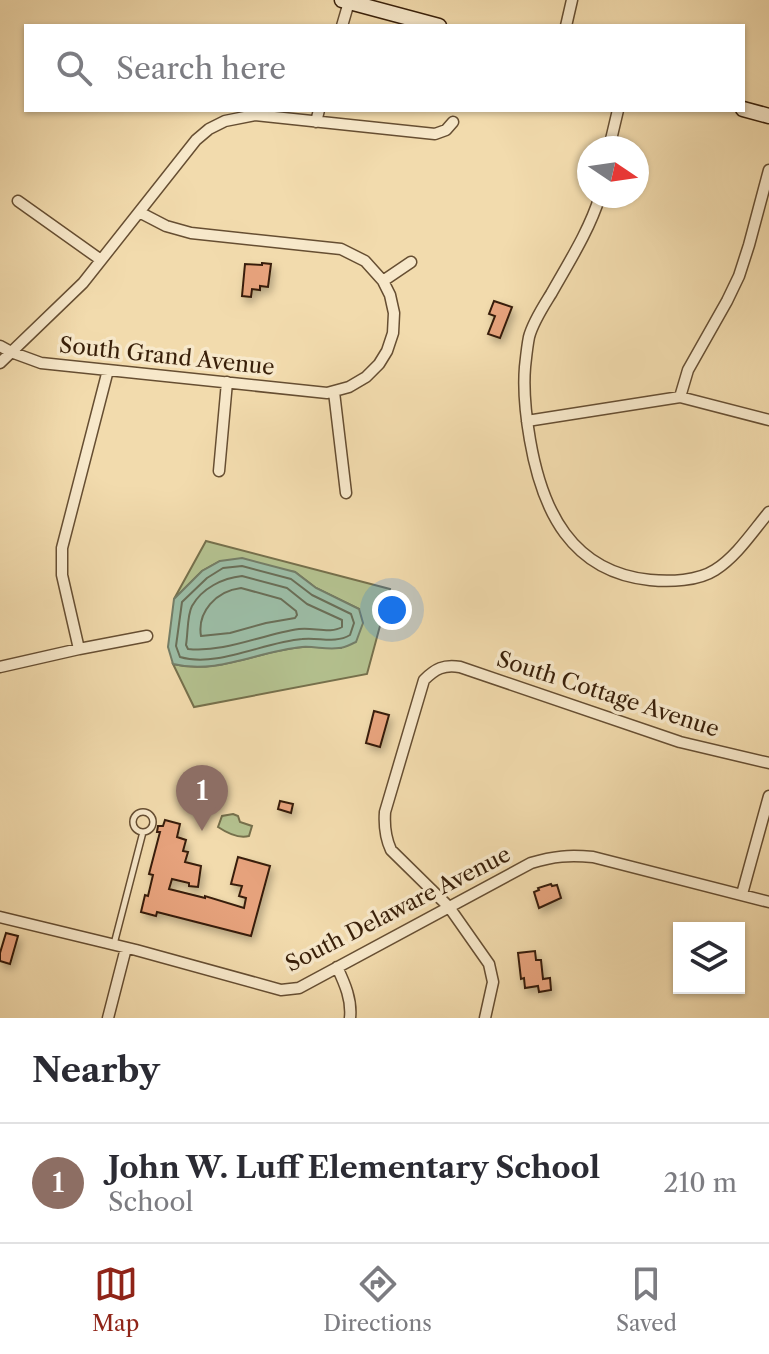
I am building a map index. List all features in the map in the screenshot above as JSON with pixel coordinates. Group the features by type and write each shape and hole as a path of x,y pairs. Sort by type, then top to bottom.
{"main road":[{"path":"345,1 431,24"},
{"path":"745,110 769,116"}],"street":[{"path":"566,24 572,0"},
{"path":"342,24 345,1"},
{"path":"316,122 318,112"},
{"path":"612,136 618,112"},
{"path":"0,363 83,283 196,140 223,115 255,115 435,134 446,130 453,122"},
{"path":"680,397 688,370 739,276 769,170"},
{"path":"18,201 101,260"},
{"path":"595,208 585,233 538,316 529,337 524,371 533,459 554,518 566,536 586,555 612,570 638,579 664,581 714,571 732,556 769,512"},
{"path":"139,212 166,226 191,233 341,249 365,261 383,281 394,313 393,333 387,351 366,377 334,392 346,493"},
{"path":"383,281 411,262"},
{"name":"South Grand Avenue","path":"0,346 41,363 334,392"},
{"path":"79,649 62,575 62,548 108,370"},
{"path":"219,471 227,382"},
{"path":"527,421 680,397 769,420"},
{"path":"0,667 147,636"},
{"name":"South Cottage Avenue","path":"449,907 391,850 384,826 385,812 424,680 434,670 449,665 460,667 680,742 769,763"},
{"path":"742,894 769,796"},
{"name":"South Delaware Avenue","path":"0,917 281,990 299,988 531,863 551,857 593,857 769,902"},
{"path":"449,907 489,964 493,982 485,1018"},
{"path":"111,1017 126,948"},
{"path":"337,967 347,989 350,1018"}],"lane":[{"path":"114,945 143,832"}],"shaded area":[{"path":"206,541 390,589 367,674 194,707 173,664 206,666 287,649 341,648 359,609 316,588 295,572 220,561 202,571 174,599"},
{"path":"222,816 238,816 240,822 252,826 249,836 237,836 218,827"}],"water":[{"path":"242,558 295,572 316,588 359,609 363,623 356,642 341,648 286,649 206,667 173,664 168,647 174,599 202,571 220,561"}],"building":[{"path":"245,264 271,264 268,287 252,289 251,297 242,296"},
{"path":"494,301 512,307 500,338 488,334 495,316 489,314"},
{"path":"374,711 389,715 380,747 366,743"},
{"path":"280,801 293,804 291,813 278,809"},
{"path":"165,820 180,824 177,837 186,840 183,851 188,852 185,862 201,866 198,887 172,879 169,889 244,908 246,898 239,896 242,886 231,884 238,857 270,866 251,936 157,912 156,916 141,912 153,875 149,874 160,832 157,832 158,826 163,826"},
{"path":"551,884 557,885 561,898 539,908 534,892"},
{"path":"6,933 18,936 10,964 0,961"},
{"path":"535,951 536,960 541,960 543,979 550,978 551,990 539,992 538,986 525,988 524,978 521,979 518,953"}],"place":[{"name":"John W. Luff Elementary School","path":"202,831"}]}
